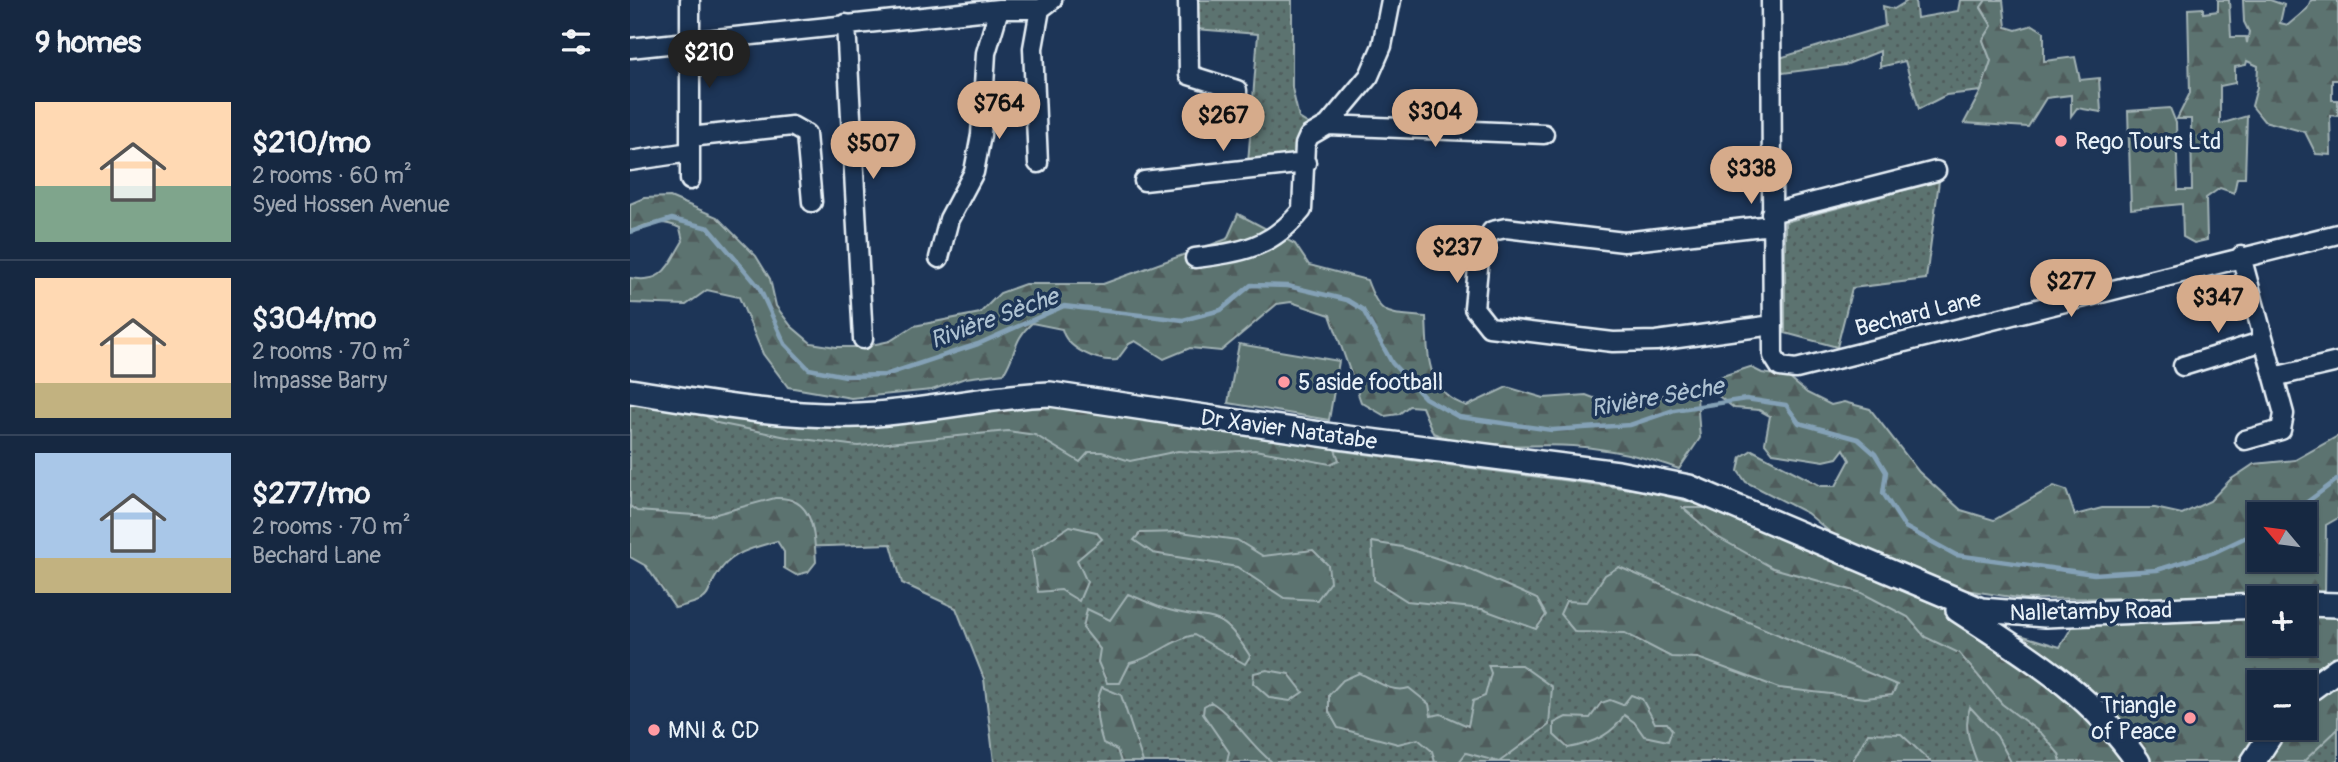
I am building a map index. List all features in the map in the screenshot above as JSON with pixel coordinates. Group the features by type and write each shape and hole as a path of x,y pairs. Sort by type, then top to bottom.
{"main road":[{"name":"Dr Xavier Natatabe","path":"630,391 747,410 800,415 861,415 1013,395 1050,394 1374,442 1618,473 1689,486 1730,501 1927,589"},
{"name":"Nalletamby Road","path":"1927,589 1981,610 2004,614 2247,606"},
{"path":"1927,589 2071,686 2114,728 2138,762"},
{"path":"2317,604 2338,605"},
{"path":"2317,685 2338,669"},
{"path":"2253,762 2267,740"}],"street":[{"path":"690,0 690,180"},
{"path":"1188,0 1189,75 1237,90 1237,119"},
{"path":"1195,258 1246,251 1272,239 1302,210 1306,145 1309,136 1328,125 1369,76 1382,46 1391,0"},
{"path":"1771,0 1771,219 1773,325 1656,341 1613,342 1489,327 1474,308 1480,248 1492,231 1506,228 1624,242 1771,219 1936,171"},
{"path":"630,48 1046,4 1033,48 1038,163"},
{"path":"939,258 949,219 974,172 981,135 986,53 999,9"},
{"path":"846,24 863,339"},
{"path":"1328,125 1544,134"},
{"path":"630,161 690,144 792,126 806,134 812,202"},
{"path":"1144,181 1306,163"},
{"name":"Bechard Lane","path":"1773,325 1773,356 1780,367 1796,369 2338,233"},
{"path":"2241,256 2274,377 2284,426 2276,433 2245,440"},
{"path":"2183,366 2264,341"},
{"path":"2274,377 2338,362"}],"green space":[{"path":"1196,0 1292,0 1292,88 1299,118 1320,131 1301,159 1248,163 1258,34 1196,29"},
{"path":"1909,0 1915,0 1917,18 1958,11 1960,0 1986,0 1981,8 1992,26 1983,40 1991,61 1981,91 1946,95 1919,109 1905,61 1880,67 1880,51 1845,65 1783,73 1776,59 1885,26 1883,6 1894,9"},
{"path":"1986,0 2003,0 2006,27 2016,30 2033,25 2044,32 2044,61 2075,57 2080,80 2099,78 2101,112 2077,108 2071,116 2071,95 2046,98 2028,127 1964,123 1981,91 1991,61 1983,40 1992,26 1981,7"},
{"path":"2218,0 2229,0 2231,37 2246,37 2247,43 2249,32 2244,22 2243,0 2270,0 2284,5 2280,23 2288,25 2307,9 2311,0 2338,0 2338,80 2332,80 2332,100 2338,100 2338,116 2330,115 2331,155 2316,154 2305,132 2264,121 2252,106 2257,87 2258,66 2247,61 2246,65 2235,67 2235,83 2220,86 2220,124 2247,116 2245,178 2237,178 2234,193 2220,188 2206,198 2207,240 2194,243 2183,237 2182,204 2131,209 2128,111 2170,108 2176,123 2178,190 2192,190 2191,119 2177,119 2190,93 2188,9 2203,8 2203,13 2218,11"},
{"path":"1939,181 1926,279 1852,288 1837,347 1785,333 1785,222"},
{"path":"670,197 717,217 756,256 770,279 776,306 791,326 811,343 836,347 862,347 890,341 914,326 980,313 1000,293 1025,284 1103,284 1227,239 1238,214 1295,244 1309,265 1367,280 1377,302 1388,312 1426,317 1427,345 1432,370 1443,391 1453,400 1467,406 1507,387 1544,398 1586,395 1625,410 1652,403 1675,387 1688,387 1697,397 1700,438 1679,469 1600,449 1484,445 1449,439 1433,433 1422,407 1409,406 1399,414 1385,416 1361,402 1330,315 1291,302 1277,304 1221,351 1190,348 1164,359 1135,341 1129,344 1117,360 1100,359 1076,348 1062,329 1032,323 1018,341 1004,373 965,378 932,390 851,398 788,387 763,354 739,297 707,290 686,305 630,303 630,278 650,278 663,272 683,241 680,228 661,223 648,224 630,233 630,204 644,198"},
{"name":"5 aside football","path":"1239,344 1339,361 1329,420 1228,403"},
{"path":"1750,367 1762,373 1788,377 1807,393 1831,405 1844,402 1870,409 1919,472 1961,510 1994,520 2054,486 2066,490 2075,515 2102,508 2155,508 2182,514 2210,501 2230,480 2254,464 2295,460 2338,436 2338,518 2326,525 2325,596 2317,596 2317,586 2247,586 2247,597 2025,599 1945,587 1837,538 1807,513 1746,482 1738,471 1741,457 1752,450 1821,486 1836,486 1850,460 1844,449 1837,458 1824,461 1773,453 1765,443 1770,416 1759,410 1734,408 1712,391 1716,378"},
{"path":"630,403 839,432 1044,412 1646,491 1714,508 1897,596 2105,762 994,762 984,679 956,608 902,583 891,544 796,547 784,527 630,537"},
{"path":"1048,404 1334,447 1339,460 1330,464 1255,450 1211,453 1178,451 1130,461 1102,452 1089,452 1080,462 1035,435 1008,431 858,446 787,437 717,423 706,416 702,408"},
{"path":"775,498 788,499 805,509 812,528 816,562 808,572 796,575 784,568 784,552 777,541 733,557 715,577 704,598 675,608 646,566 630,557 630,506 637,511 709,516"},
{"path":"1683,508 1728,508 1967,619 2060,647 2075,622 2247,611 2247,656 2317,656 2317,608 2338,609 2338,729 2303,762 2061,762 2059,754 2042,734 2002,704 1959,653 1925,637 1908,617 1862,593 1773,568 1714,535"},
{"path":"1070,526 1096,532 1102,539 1077,560 1087,582 1079,601 1061,590 1038,592 1032,551"},
{"path":"1181,532 1237,540 1263,556 1313,550 1328,565 1330,582 1317,600 1284,598 1237,567 1153,553 1134,540 1140,533"},
{"path":"1372,542 1402,547 1464,567 1537,599 1546,615 1536,629 1482,609 1407,601 1374,580"},
{"path":"1619,567 1897,685 1892,695 1865,698 1779,688 1698,658 1671,657 1625,633 1575,632 1560,614 1566,601 1587,602 1605,575"},
{"path":"1128,594 1164,609 1208,617 1224,623 1250,656 1245,664 1194,635 1130,663 1120,683 1107,683 1098,662 1100,649 1083,628 1087,609 1110,620"},
{"path":"1488,665 1521,665 1552,687 1549,725 1499,762 1466,753 1459,762 1435,762 1432,751 1418,739 1398,744 1338,728 1329,712 1329,695 1343,680 1359,673 1390,688 1409,688 1429,704 1431,716 1441,714 1468,726 1473,701 1485,696 1491,673"},
{"path":"1267,670 1289,674 1303,692 1290,701 1270,698 1253,683 1254,673"},
{"path":"2338,681 2338,762 2269,762 2292,740 2317,740 2317,711"},
{"path":"1102,687 1121,695 1143,762 1121,762 1117,750 1103,743 1097,715"},
{"path":"1631,695 1642,699 1655,723 1667,723 1672,730 1668,741 1644,736 1634,722 1624,715 1614,728 1600,738 1584,744 1568,748 1554,735 1554,723 1566,717 1590,718 1601,703 1610,700 1623,705"},
{"path":"1211,702 1272,762 1227,762 1229,752 1203,714 1204,706"},
{"path":"1970,707 1997,736 2011,762 1977,762 1967,728"},
{"path":"1868,733 1901,734 1931,762 1852,762"}],"waterway":[{"name":"Rivière Sèche","path":"630,232 672,219 709,228 759,287 785,344 809,369 846,376 885,375 978,344 1064,306 1183,320 1221,310 1251,285 1288,286 1347,300 1363,310 1392,363 1425,398 1459,417 1552,430 1630,425 1674,410 1746,399 1786,405 1799,423 1858,439 1875,454 1886,472 1883,493 1905,527 1956,555 2094,574 2157,570 2215,552 2247,537"},
{"name":"Rivière Sèche","path":"2307,502 2338,479"}],"place":[{"name":"Rego Tours Ltd","path":"2061,141"},
{"name":"5 aside football","path":"1284,382"},
{"name":"Triangle of Peace","path":"2190,718"},
{"name":"MNI & CD","path":"654,730"}]}
